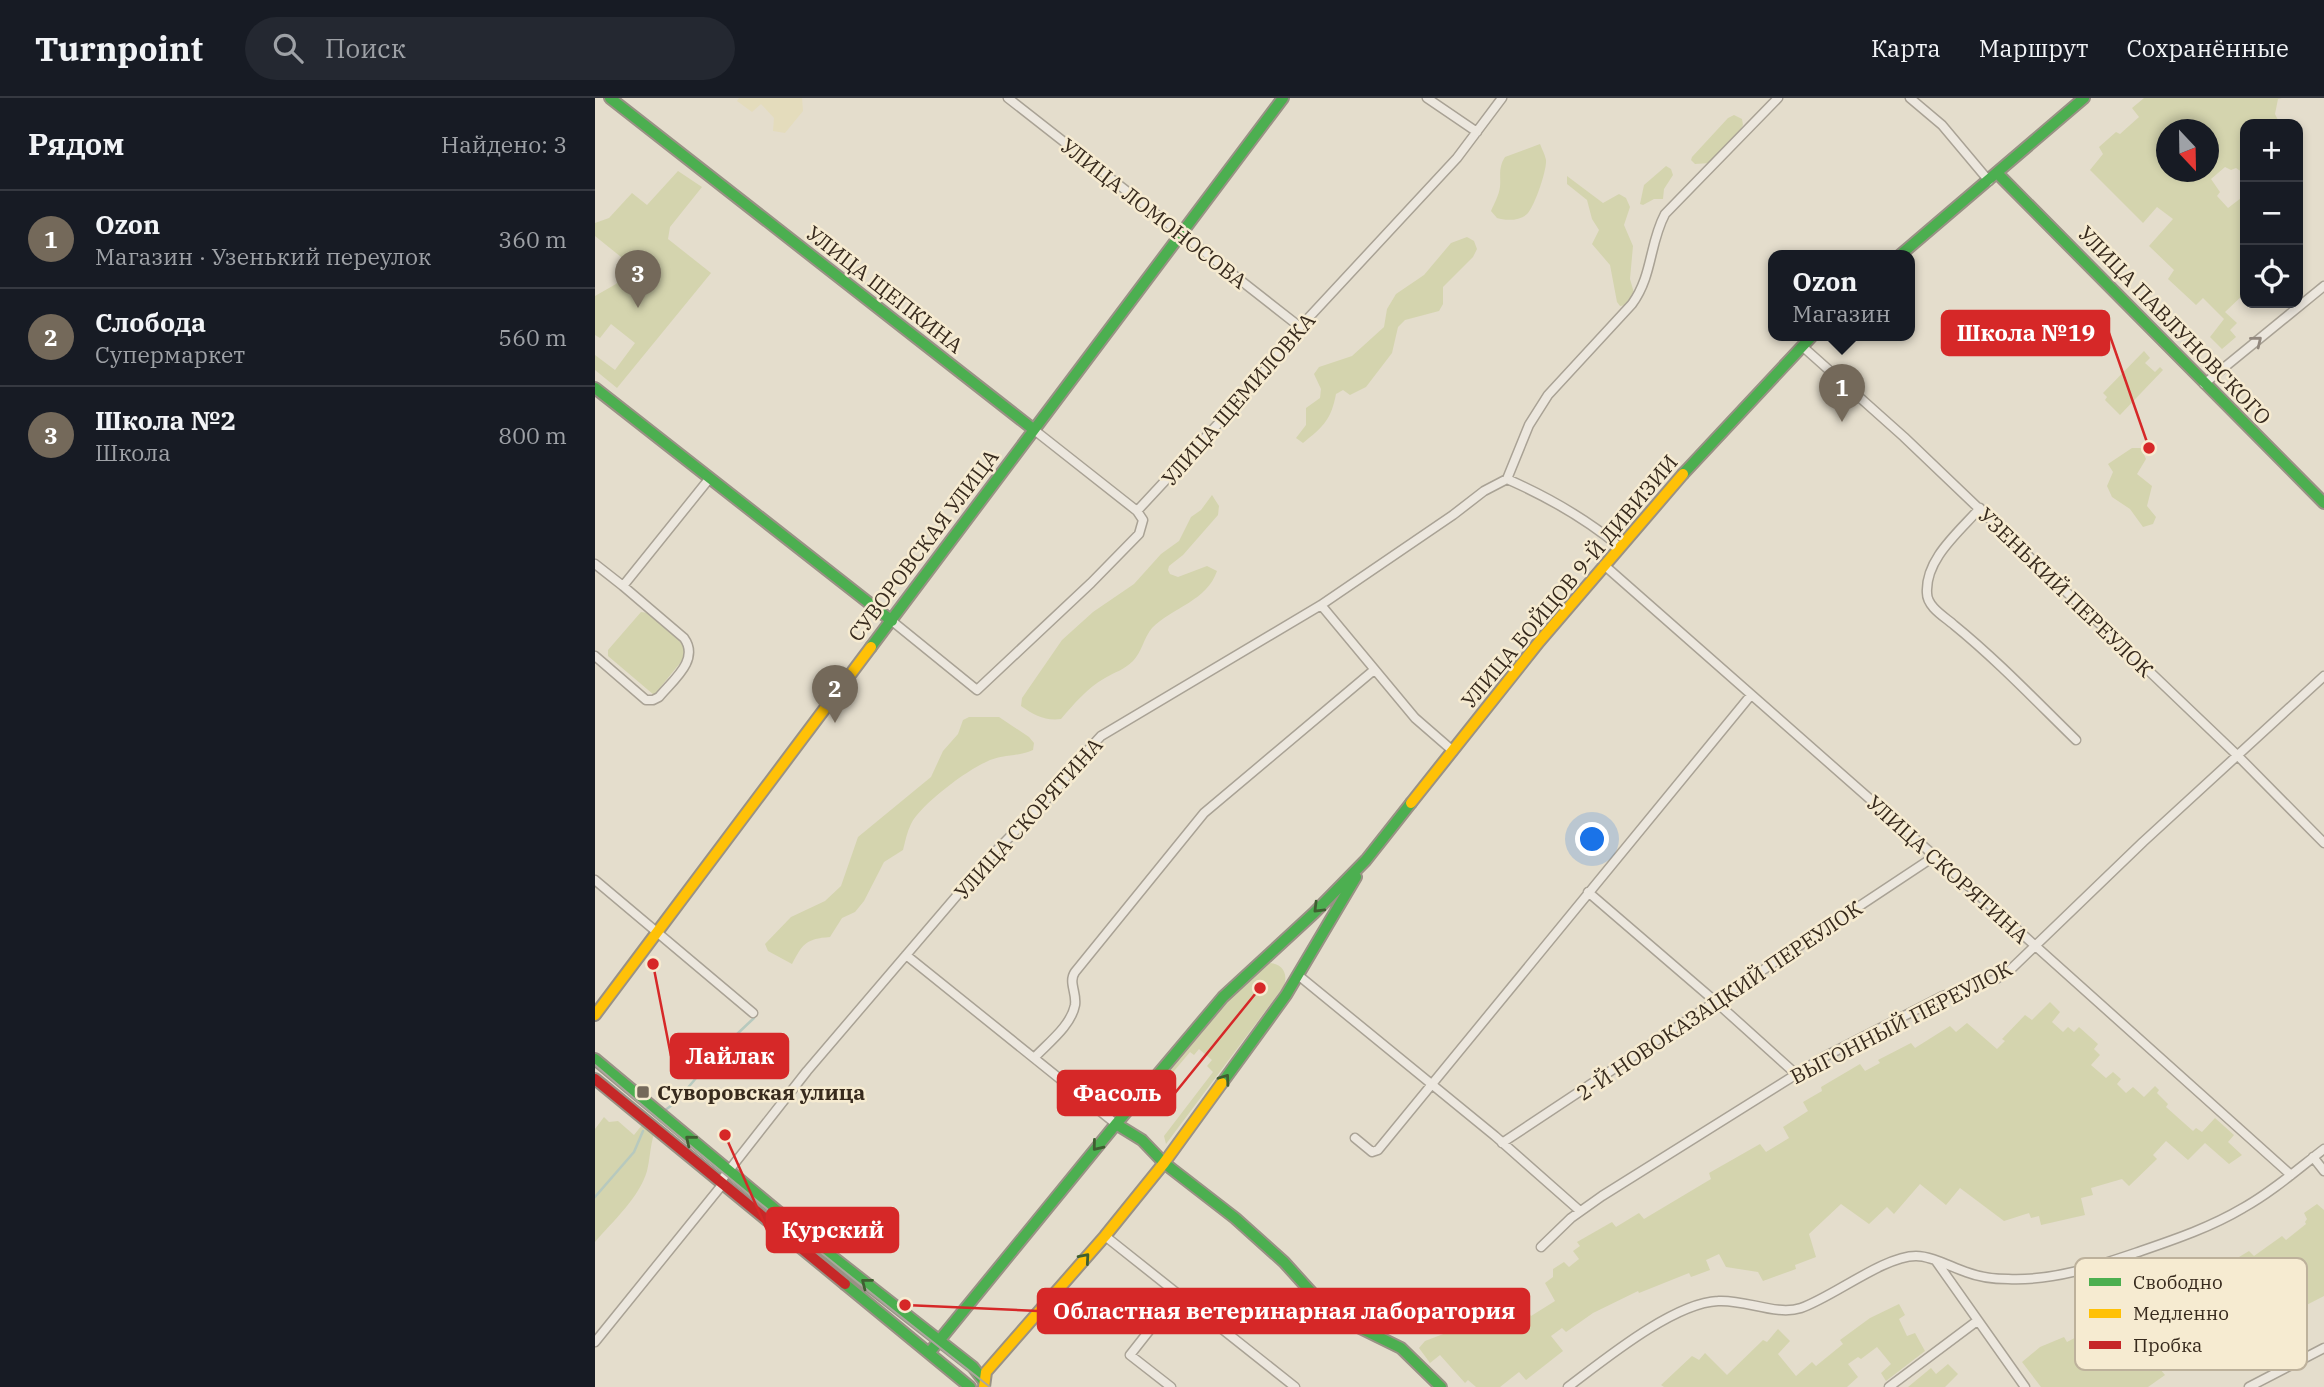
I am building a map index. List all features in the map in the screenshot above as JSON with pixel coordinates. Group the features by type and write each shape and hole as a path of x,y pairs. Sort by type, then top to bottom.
{"street":[{"name":"УЛИЦА ЩЕПКИНА","path":"610,98 1137,511"},
{"name":"УЛИЦА ЛОМОНОСОВА","path":"1007,98 1300,327"},
{"name":"СУВОРОВСКАЯ УЛИЦА","path":"595,1015 1283,98"},
{"path":"1427,98 1476,132"},
{"name":"УЛИЦА ЩЕМИЛОВКА","path":"1137,511 1243,397 1300,327 1457,158 1503,98"},
{"path":"1620,547 1571,511 1507,479 1529,425 1548,395 1640,293 1665,214 1778,98"},
{"name":"УЛИЦА ПАВЛУНОВСКОГО","path":"1910,98 1942,125 1993,178 2053,228 2128,308 2324,503"},
{"path":"1906,250 2084,98"},
{"path":"2204,384 2324,286"},
{"name":"УЛИЦА БОЙЦОВ 9-Й ДИВИЗИИ","path":"932,1356 940,1340 1223,997 1314,913 1366,860 1539,642 1604,565 1705,449 1807,341"},
{"name":"УЗЕНЬКИЙ ПЕРЕУЛОК","path":"1802,346 1980,508 2238,756 2324,843"},
{"path":"595,388 977,690 1139,534 1143,520 1137,511"},
{"path":"623,586 709,479"},
{"name":"УЛИЦА СКОРЯТИНА","path":"595,1342 722,1185 723,1178 793,1087 1001,845 1054,792 1101,736 1321,605 1484,491 1507,479"},
{"path":"1980,508 1940,553 1930,575 1928,600 2076,740"},
{"path":"595,564 684,638 690,648 689,661 659,697 653,700 646,700 595,656"},
{"name":"УЛИЦА СКОРЯТИНА","path":"1604,565 1935,856 2291,1175"},
{"path":"1321,605 1415,718 1453,751"},
{"path":"1034,1058 1070,1017 1075,1000 1072,980 1075,972 1196,822 1374,670"},
{"name":"ВЫГОННЫЙ ПЕРЕУЛОК","path":"1541,1247 1580,1210 1824,1057 1943,996 2002,975 2324,676"},
{"path":"1355,1138 1372,1152 1378,1150 1751,695"},
{"name":"2-Й НОВОКАЗАЦКИЙ ПЕРЕУЛОК","path":"1502,1143 1935,856"},
{"name":"УЛИЦА БОЙЦОВ 9-Й ДИВИЗИИ","path":"984,1384 986,1372 1164,1163 1286,995 1366,860"},
{"path":"595,880 753,1013"},
{"path":"1588,892 1796,1074"},
{"path":"907,955 1116,1124 1142,1140 1164,1163 1235,1218 1284,1262 1312,1293 1348,1322 1401,1348 1441,1387"},
{"path":"1298,975 1580,1210"},
{"path":"595,1059 849,1269 973,1367 984,1384"},
{"path":"595,1079 970,1387"},
{"path":"2118,1258 2221,1220 2246,1207 2324,1149"},
{"path":"2313,1157 2324,1171"},
{"path":"1104,1236 1295,1387"},
{"path":"1568,1387 1621,1346 1698,1304 1735,1301 1781,1311 1793,1310 1904,1258 1923,1257 1969,1274 2002,1279 2044,1278 2075,1272"},
{"path":"1936,1261 2025,1387"},
{"path":"1171,1387 1130,1355 1178,1294"},
{"path":"1889,1387 1977,1321"},
{"path":"932,1356 953,1365 973,1367 986,1363 1008,1346"},
{"path":"2307,1357 2324,1348"},
{"path":"2249,1387 2282,1370"}],"shaded area":[{"path":"739,98 802,98 803,111 785,133 773,131 774,118 761,104 752,112 737,101"}],"green space":[{"path":"2144,98 2282,98 2278,99 2275,114 2278,119 2240,119 2240,171 2225,167 2219,172 2219,119 2156,119 2156,182 2213,182 2220,192 2217,196 2228,208 2240,199 2240,298 2225,312 2237,323 2230,330 2236,337 2222,349 2210,337 2224,319 2203,298 2196,305 2168,279 2174,270 2149,246 2173,219 2157,207 2143,223 2090,170 2103,154 2099,147 2116,132 2120,134 2139,117 2132,108"},
{"path":"1734,115 1742,119 1740,130 1710,163 1695,164 1691,160 1692,157 1728,118"},
{"path":"1540,144 1546,165 1531,209 1525,216 1517,219 1497,218 1491,211 1499,190 1505,157"},
{"path":"1666,166 1671,169 1673,175 1664,189 1663,199 1640,204 1644,185"},
{"path":"678,171 702,187 670,227 668,239 711,273 617,388 595,370 595,355 615,370 635,343 611,324 600,338 595,335 595,296 616,284 631,265 595,236 595,223 609,218 632,193 647,205"},
{"path":"1567,176 1603,203 1619,194 1626,198 1630,207 1624,225 1633,246 1630,279 1634,293 1626,305 1620,306 1617,302 1610,265 1592,244 1599,230 1592,219 1587,200 1567,184"},
{"path":"1467,237 1474,241 1477,249 1473,257 1443,287 1443,304 1439,311 1405,320 1398,327 1392,353 1366,387 1350,395 1343,390 1336,394 1329,417 1321,427 1303,443 1296,438 1306,425 1306,408 1320,398 1321,389 1314,374 1319,367 1352,356 1384,327 1387,309 1396,294 1424,275 1451,243"},
{"path":"2144,351 2150,358 2145,363 2155,372 2160,367 2163,370 2120,415 2105,400 2107,397 2103,393"},
{"path":"2132,448 2141,448 2146,459 2137,474 2152,486 2147,506 2156,517 2153,524 2143,527 2130,509 2112,497 2107,486 2113,472 2108,464"},
{"path":"1212,495 1219,506 1218,515 1168,570 1170,574 1178,577 1207,566 1217,571 1206,590 1152,628 1133,661 1092,687 1061,719 1040,717 1021,706 1022,698 1062,640 1093,612 1134,584 1161,554 1179,541 1191,517 1201,510"},
{"path":"641,612 648,613 684,645 685,657 654,695 608,656 608,650"},
{"path":"969,717 999,717 1029,737 1034,743 1033,750 978,766 956,780 924,807 911,824 903,850 884,862 864,901 855,912 842,918 830,937 806,943 792,964 768,951 765,944 791,917 825,901 841,886 858,837 931,777 943,751 958,734 963,720"},
{"path":"1265,963 1282,968 1284,986 1166,1144 1164,1136 1213,1072 1207,1066 1212,1060 1199,1049 1194,1055 1190,1052 1164,1083 1159,1086 1157,1084 1132,1115 1130,1113 1227,1000"},
{"path":"2050,1002 2060,1012 2052,1022 2063,1032 2068,1027 2074,1032 2079,1027 2098,1044 2094,1049 2100,1055 2091,1065 2106,1078 2113,1072 2121,1079 2117,1084 2126,1093 2133,1087 2144,1097 2155,1086 2159,1090 2157,1093 2168,1104 2166,1107 2193,1131 2196,1128 2202,1132 2215,1118 2234,1135 2228,1142 2242,1155 2229,1164 2205,1143 2188,1160 2166,1141 2153,1155 2157,1159 2129,1186 2122,1179 2091,1188 2093,1195 2081,1198 2085,1215 2041,1225 2039,1216 2031,1218 2029,1213 2004,1221 1960,1188 1946,1205 1920,1184 1894,1214 1887,1207 1869,1224 1841,1204 1809,1234 1816,1257 1795,1265 1796,1269 1763,1281 1758,1272 1726,1267 1719,1254 1706,1260 1710,1270 1691,1277 1689,1273 1639,1293 1638,1291 1593,1313 1566,1332 1562,1328 1551,1336 1563,1351 1526,1380 1519,1372 1500,1387 1476,1387 1468,1380 1465,1383 1440,1355 1430,1363 1419,1348 1425,1341 1493,1315 1516,1301 1520,1308 1524,1306 1531,1316 1555,1301 1545,1283 1553,1277 1553,1269 1564,1262 1569,1267 1579,1259 1573,1251 1580,1246 1577,1242 1612,1222 1616,1227 1639,1213 1644,1219 1711,1179 1709,1173 1760,1144 1766,1152 1789,1138 1783,1127 1808,1111 1803,1102 1822,1091 1821,1087 1860,1064 1865,1071 1880,1063 1878,1060 1911,1043 1915,1048 1950,1026 1956,1032 1967,1023 1997,1049 2005,1041 2002,1039 2025,1015 2032,1020"},
{"path":"604,1117 609,1122 618,1121 634,1135 642,1125 654,1134 647,1171 638,1191 595,1242 595,1129"},
{"path":"2317,1204 2324,1210 2324,1296 2307,1305 2307,1258 2237,1258 2249,1251 2254,1256 2282,1236 2286,1240 2306,1224 2304,1213"},
{"path":"1899,1304 1905,1315 1899,1319 1907,1336 1915,1333 1925,1351 1886,1381 1881,1373 1891,1364 1877,1347 1861,1359 1858,1357 1848,1364 1858,1377 1847,1387 1661,1385 1692,1356 1699,1360 1705,1353 1727,1375 1763,1340 1767,1342 1778,1329 1790,1341 1778,1354 1796,1376 1812,1362 1816,1366 1843,1344 1840,1340 1870,1318"},
{"path":"2064,1337 2067,1342 2075,1338 2075,1370 2161,1370 2165,1375 2148,1387 2041,1387 2022,1362 2040,1347"},
{"path":"1948,1364 1958,1374 1945,1387 1908,1387 1931,1368 1936,1374"}],"waterway":[{"path":"664,1111 676,1102 717,1053 754,1018"},
{"path":"595,1197 634,1152 643,1131"}],"tram line":[{"path":"595,1065 791,1228 990,1387"}],"traffic: fast":[{"path":"610,98 1033,429"},
{"path":"871,647 1283,98"},
{"path":"1906,250 2084,98"},
{"path":"1998,174 2324,503"},
{"path":"1683,474 1807,341"},
{"path":"595,388 892,621"},
{"path":"929,1353 1223,997 1314,913 1366,860 1411,803"},
{"path":"1222,1083 1286,995 1356,877"},
{"path":"595,1059 829,1254 973,1367 983,1380"},
{"path":"1116,1124 1142,1140 1164,1163 1235,1218 1284,1262 1312,1293 1348,1322 1401,1348 1441,1387"},
{"path":"845,1284 970,1387"}],"traffic: slow":[{"path":"1411,803 1539,642 1683,474"},
{"path":"595,1015 871,647"},
{"path":"984,1387 986,1372 1105,1236 1164,1163 1222,1083"}],"traffic: jam":[{"path":"595,1079 845,1284"}],"place":[{"name":"Школа №2","path":"638,308"},
{"name":"Ozon","path":"1842,422"},
{"name":"Школа №19","path":"2149,448"},
{"name":"Слобода","path":"835,723"},
{"name":"Лайлак","path":"653,964"},
{"name":"Фасоль","path":"1260,988"},
{"name":"Суворовская улица","path":"643,1092"},
{"name":"Курский","path":"725,1135"},
{"name":"Областная ветеринарная лаборатория","path":"905,1305"}]}
